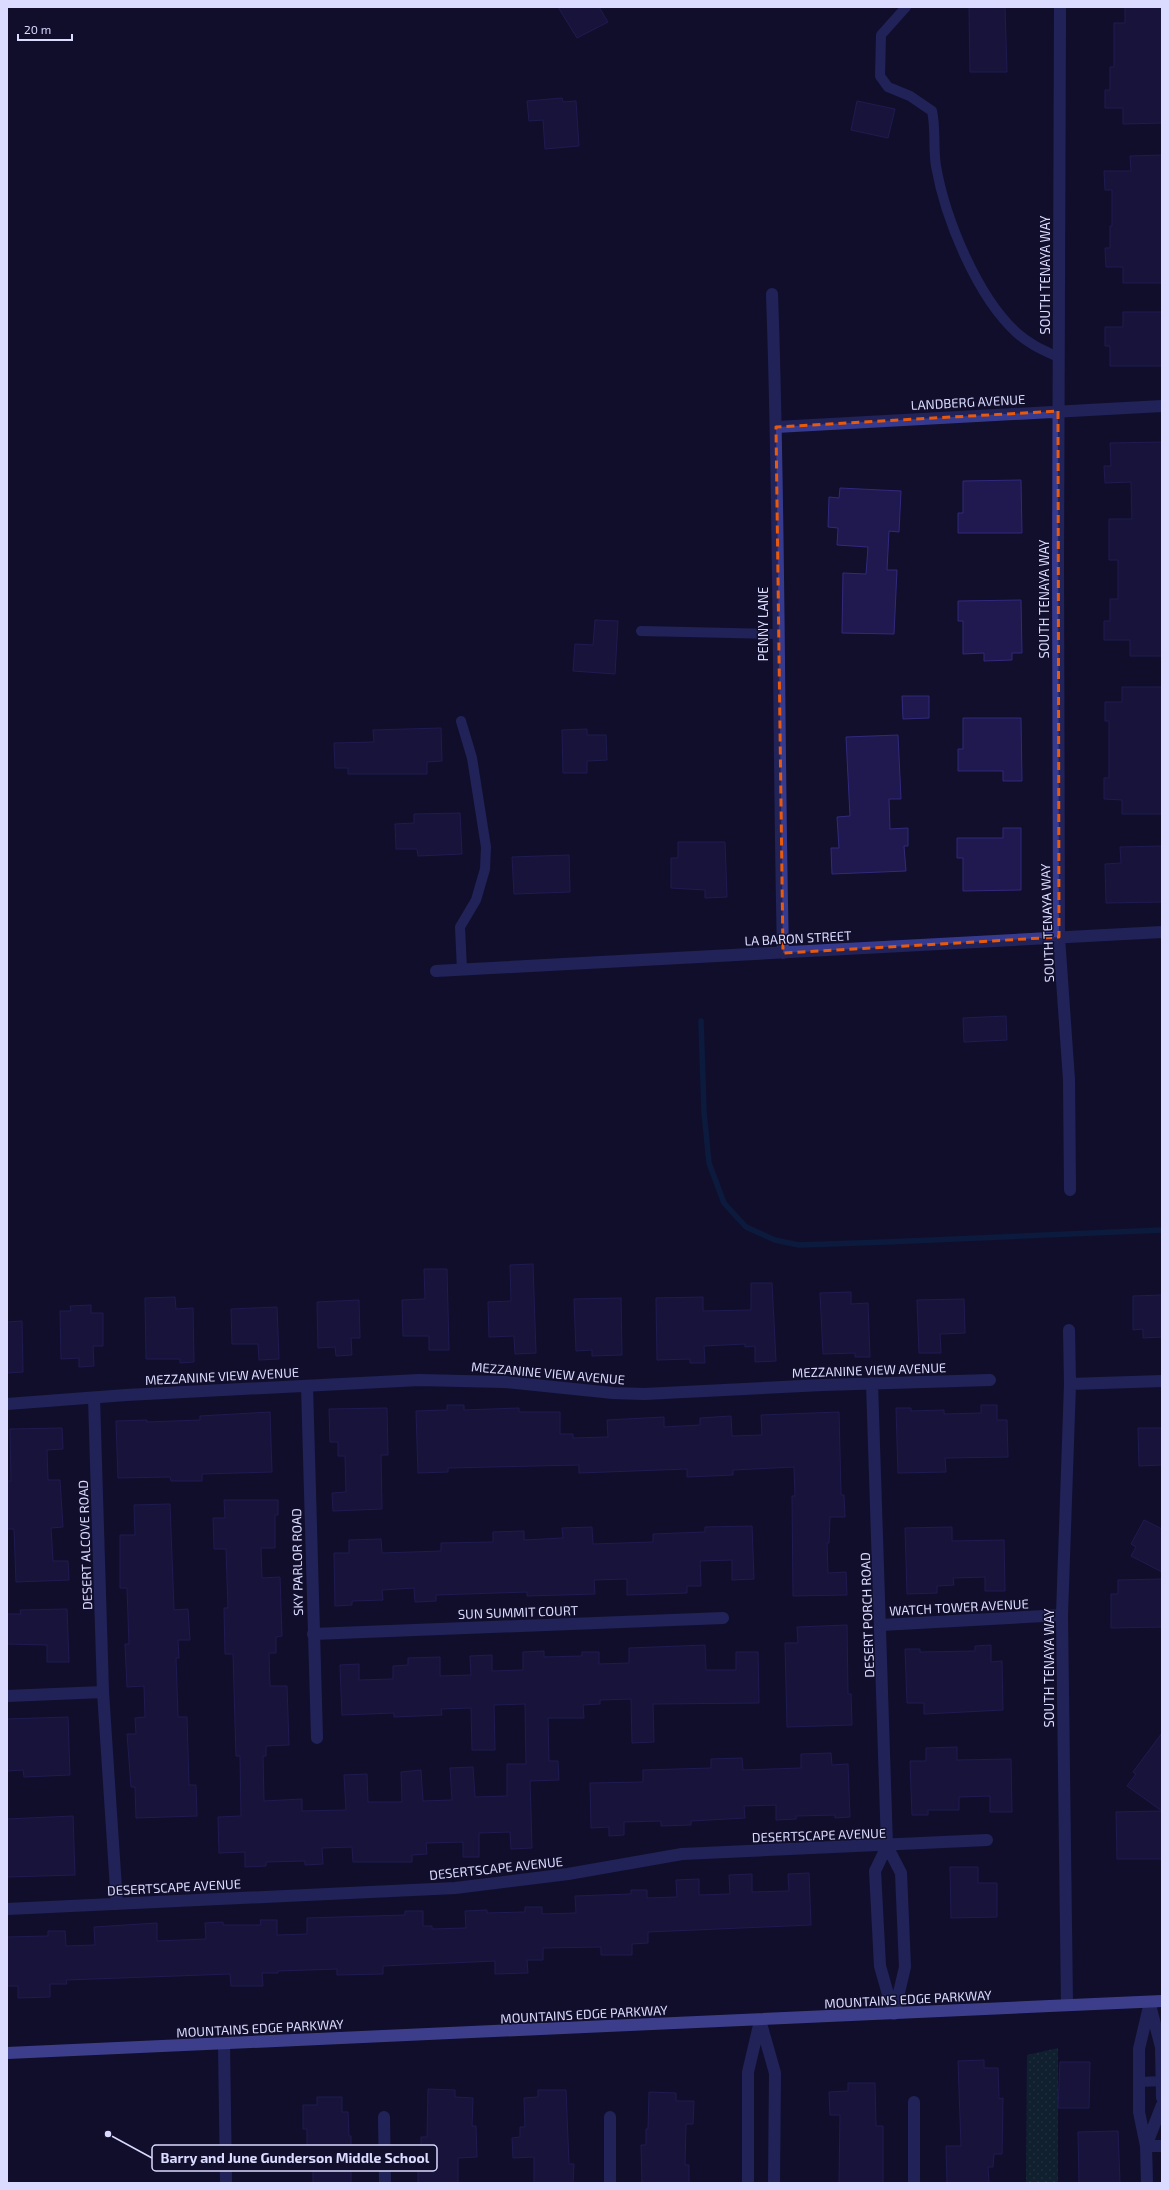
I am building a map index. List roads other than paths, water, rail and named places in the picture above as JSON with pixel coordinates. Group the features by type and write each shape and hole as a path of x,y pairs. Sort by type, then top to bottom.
{"street":[{"name":"SOUTH TENAYA WAY","path":"1060,7 1058,357 1059,937 1069,1080 1070,1190"},
{"name":"PENNY LANE","path":"772,294 776,427 777,634 783,953"},
{"name":"LANDBERG AVENUE","path":"776,427 1162,406"},
{"name":"LA BARON STREET","path":"436,971 1162,932"},
{"name":"SOUTH TENAYA WAY","path":"1067,2005 1062,1616 1070,1384 1069,1330"},
{"name":"MEZZANINE VIEW AVENUE","path":"7,1404 307,1386 468,1380 535,1384 613,1393 644,1394 872,1383 990,1380"},
{"path":"1070,1384 1162,1381"},
{"name":"DESERT PORCH ROAD","path":"872,1383 887,1846 901,1873 904,1967 894,2014"},
{"name":"SKY PARLOR ROAD","path":"307,1386 317,1738"},
{"name":"DESERT ALCOVE ROAD","path":"94,1398 104,1692 116,1904"},
{"name":"WATCH TOWER AVENUE","path":"881,1625 1062,1616"},
{"name":"SUN SUMMIT COURT","path":"313,1634 723,1618"},
{"path":"7,1696 104,1692"},
{"name":"DESERTSCAPE AVENUE","path":"7,1909 455,1888 562,1875 682,1854 887,1846 987,1840"},
{"name":"DESERT PORCH ROAD","path":"887,1846 875,1871 880,1966 894,2014"},
{"name":"MOUNTAINS EDGE PARKWAY","path":"7,2053 1162,2001"},
{"path":"1150,2002 1161,2047 1162,2098"},
{"path":"1147,2183 1146,2146 1140,2112 1140,2048 1150,2002"},
{"path":"748,2183 748,2072 760,2020"},
{"path":"760,2020 775,2074 774,2183"},
{"path":"224,2044 226,2183"},
{"path":"914,2102 914,2183"},
{"path":"1146,2146 1162,2105"},
{"path":"610,2117 610,2183"},
{"path":"384,2118 385,2183"},
{"path":"1146,2146 1162,2146"}],"lane":[{"path":"906,7 881,35 880,76 888,87 910,96 932,111 935,124 936,165 948,211 961,250 991,301 1016,332 1030,344 1058,357"},
{"path":"641,631 777,634"},
{"path":"461,721 472,758 486,847 485,869 476,900 460,927 462,970"},
{"path":"1140,2082 1162,2081"}],"waterway":[{"path":"701,1021 704,1112 709,1163 724,1203 746,1227 775,1240 799,1245 1162,1230"}],"place":[{"name":"Barry and June Gunderson Middle School","path":"108,2134"}]}
